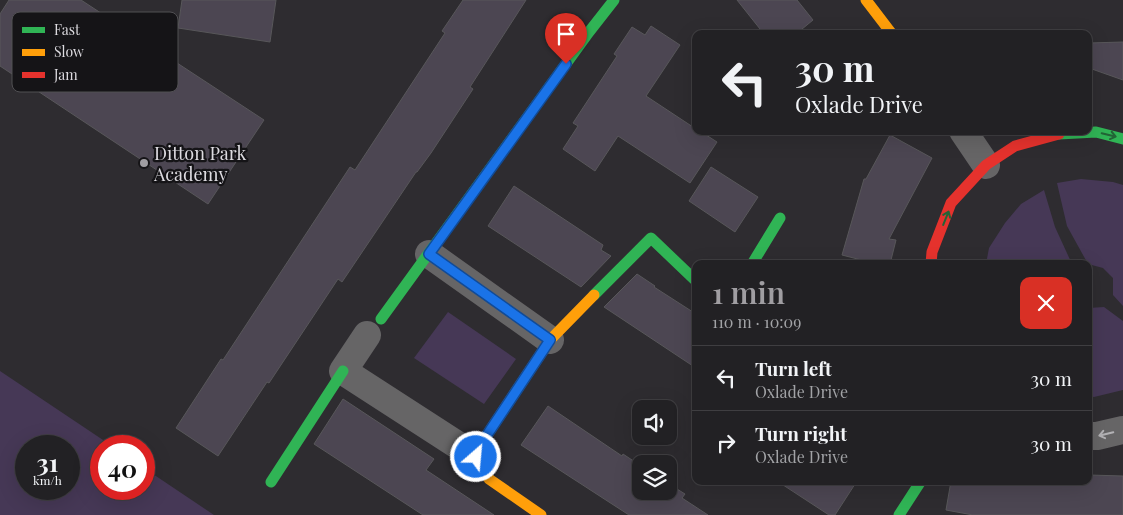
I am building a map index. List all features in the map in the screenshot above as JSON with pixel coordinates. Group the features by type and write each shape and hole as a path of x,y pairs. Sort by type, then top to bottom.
{"street":[{"path":"271,482 343,370 614,0"},
{"path":"866,0 889,30"},
{"path":"1092,132 1123,139"},
{"path":"966,135 986,165"},
{"path":"931,260 932,252 951,203 986,165 1015,146 1051,135"},
{"path":"754,260 780,218"},
{"path":"476,457 483,441 550,340 651,238 692,278"},
{"path":"429,254 550,340"},
{"path":"343,370 476,457 489,480 542,515"},
{"path":"1092,436 1123,430"},
{"path":"899,515 918,485"}],"shaded area":[{"path":"1081,179 1113,182 1123,185 1123,306 1113,295 1113,278 1103,268 1092,265 1092,260 1086,260 1067,226 1057,183"},
{"path":"1044,190 1055,227 1070,260 987,260 989,248 1005,223 1021,204"},
{"path":"1104,307 1123,321 1123,390 1094,397 1092,397 1092,308"},
{"path":"448,312 516,359 484,404 414,358"},
{"path":"0,371 96,435 90,435 90,500 155,500 155,475 214,515 0,515"}],"building":[{"path":"9,0 81,0 99,12 12,12 12,74 0,66 0,14"},
{"path":"182,0 276,0 270,42 178,28"},
{"path":"463,0 526,0 470,87 473,89 431,153 416,172 342,282 338,279 218,456 176,428 350,167 355,170 445,33 442,31"},
{"path":"737,0 797,0 813,20 801,30 761,30"},
{"path":"651,26 680,45 646,96 692,126 692,135 706,135 717,142 690,183 618,136 595,171 563,149 578,126 573,123 617,56 614,54 632,27 645,35"},
{"path":"1123,42 1123,80 1092,69 1092,43"},
{"path":"178,64 264,120 208,204 39,92 178,92"},
{"path":"890,135 932,158 889,239 896,240 891,260 861,260 842,255 864,179 866,179"},
{"path":"711,167 758,197 735,232 689,201"},
{"path":"514,186 603,245 601,250 611,256 581,287 488,226"},
{"path":"637,274 692,311 692,365 604,307"},
{"path":"343,399 434,459 426,470 494,515 423,515 314,444"},
{"path":"548,406 622,456 623,454 632,460 632,500 677,500 677,489 685,494 682,498 708,515 629,515 521,445"},
{"path":"1092,475 1123,476 1123,515 973,515 946,510 950,485 1092,485"},
{"path":"783,485 854,485 835,515 829,515"}],"traffic: fast":[{"path":"381,319 614,0"},
{"path":"1092,132 1123,139"},
{"path":"754,260 780,218"},
{"path":"594,295 651,238 692,277"},
{"path":"271,482 343,371"},
{"path":"899,515 918,485"}],"traffic: slow":[{"path":"866,0 889,30"},
{"path":"541,515 489,479 476,457 483,441 550,340 594,295"}],"traffic: jam":[{"path":"931,260 932,252 951,203 986,165 1015,146 1055,135"}],"place":[{"name":"Ditton Park Academy","path":"144,163"}],"route":[{"path":"476,457 483,441 550,340 429,254 566,64"}]}
